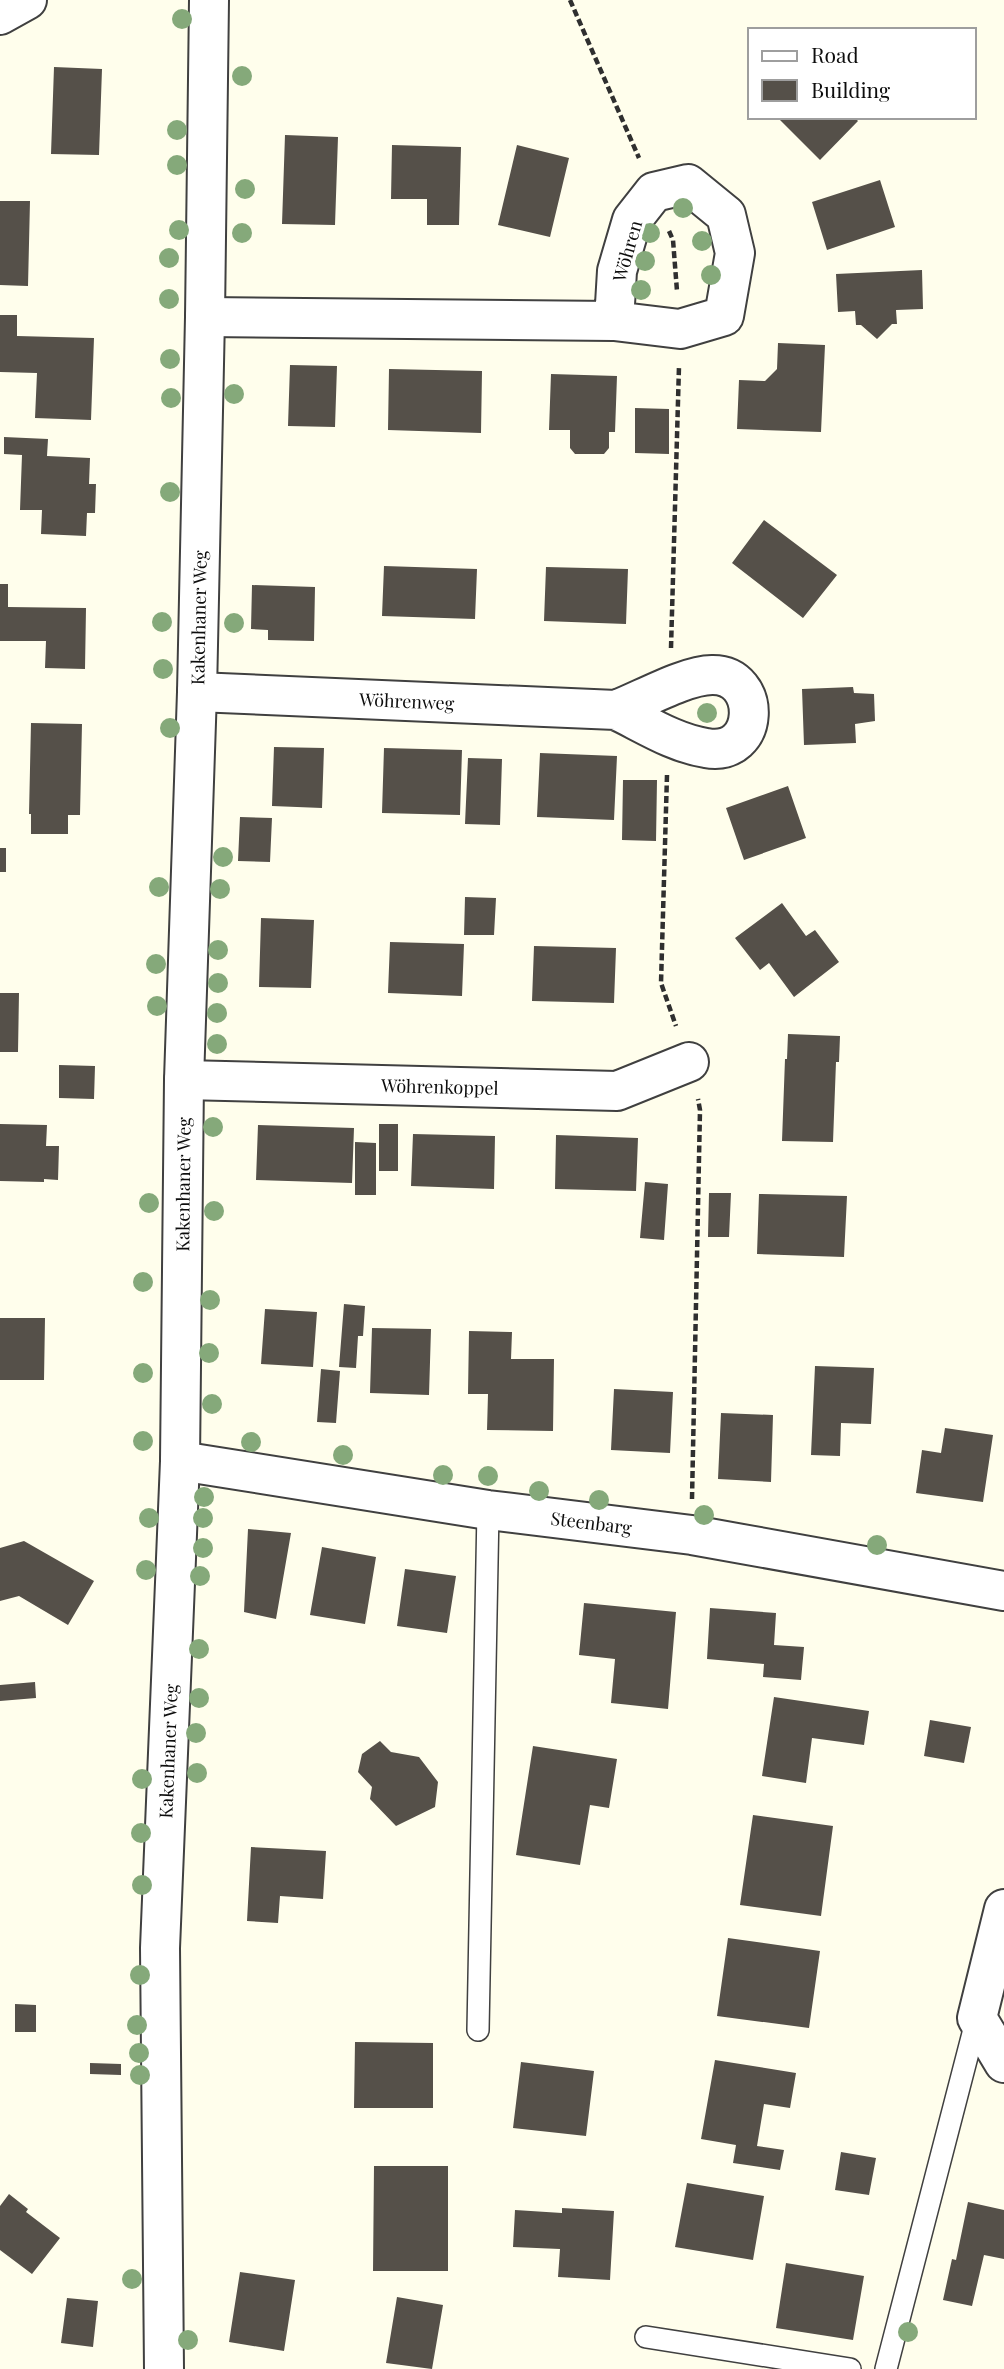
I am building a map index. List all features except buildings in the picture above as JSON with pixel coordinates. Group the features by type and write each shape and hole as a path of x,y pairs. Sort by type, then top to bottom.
{"street":[{"path":"0,15 27,0"},
{"name":"Kakenhaner Weg","path":"163,2369 160,1948 180,1461 184,1080 197,692 209,0"},
{"path":"205,317 614,321 680,329 724,316 735,253 726,215 688,184 654,192"},
{"name":"Wöhren","path":"614,321 617,271 632,220 654,192"},
{"name":"Wöhrenweg","path":"197,692 616,710 668,736 707,748 720,748 739,738 747,730 750,720 748,702 743,693 738,686 721,676 699,677 616,710"},
{"name":"Wöhrenkoppel","path":"184,1080 617,1091 689,1062"},
{"name":"Steenbarg","path":"180,1461 488,1510 691,1535 1004,1591"},
{"path":"1004,1909 977,2018 1004,2063"}],"lane":[{"path":"478,2030 488,1510"},
{"path":"886,2369 977,2018"},
{"path":"646,2337 850,2369"}],"path":[{"path":"570,0 673,240 680,329 670,688"},
{"path":"668,736 661,984 689,1062 700,1110 691,1535"}]}
